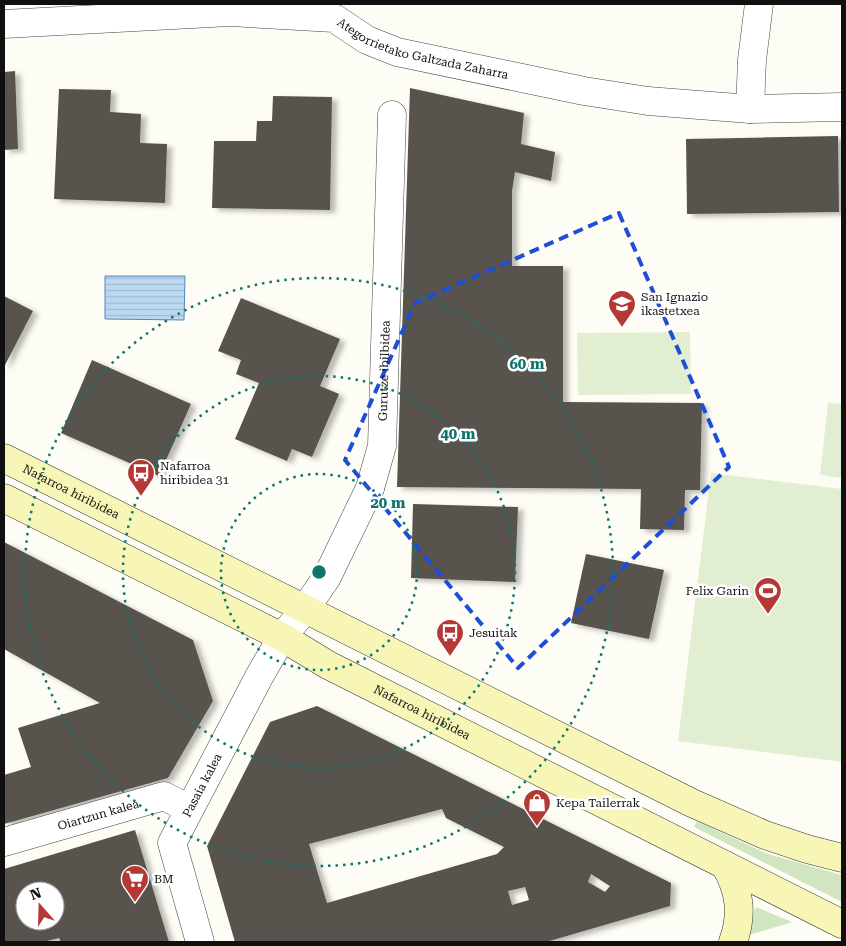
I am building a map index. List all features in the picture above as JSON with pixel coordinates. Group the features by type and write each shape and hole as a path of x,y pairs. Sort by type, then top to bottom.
{"main road":[{"name":"Nafarroa hiribidea","path":"4,458 692,803 765,835 842,858"},
{"name":"Nafarroa hiribidea","path":"4,498 282,637 328,665 842,924"},
{"path":"725,865 734,880 740,913 733,942"}],"street":[{"path":"750,109 752,60 758,4"},
{"name":"Ategorrietako Galtzada Zaharra","path":"4,24 230,12 337,11 367,40 397,52 584,92 648,101 750,109 842,107"},
{"name":"Gurutze ibilbidea","path":"305,609 327,577 370,488 382,446 392,115"},
{"name":"Pasaia kalea","path":"200,942 172,844 260,675 282,637 305,609"},
{"name":"Oiartzun kalea","path":"4,842 164,796 189,809"}],"highlighted area":[{"path":"619,213 729,467 518,668 345,460 415,303"}],"green space":[{"path":"690,332 691,394 578,395 577,333"},
{"path":"828,403 842,404 842,478 820,475"},
{"name":"Felix Garin","path":"711,473 842,489 842,762 678,741"},
{"path":"697,821 768,854 842,875 842,902 694,827"},
{"path":"756,907 792,922 746,936"}],"water":[{"path":"105,276 185,276 184,320 105,319"}],"building":[{"path":"15,71 18,149 4,150 4,72"},
{"path":"410,88 524,113 521,144 555,152 551,181 515,172 512,191 512,266 563,266 563,402 702,403 700,490 685,490 684,530 640,529 641,489 397,487"},
{"path":"59,89 111,90 110,112 141,114 140,143 167,144 165,203 54,199"},
{"path":"273,96 332,97 330,210 212,208 214,141 256,141 257,121 272,121"},
{"path":"838,136 839,212 687,214 686,139"},
{"path":"4,296 33,311 4,367"},
{"path":"241,298 340,339 320,386 339,394 312,457 292,449 287,461 235,439 259,383 236,374 241,360 218,351"},
{"path":"92,360 191,404 159,476 61,433"},
{"path":"413,504 518,507 515,582 411,578"},
{"path":"4,542 193,640 213,701 168,778 4,824 4,775 31,767 18,728 100,703 4,649"},
{"path":"586,554 664,570 649,639 571,623"},
{"path":"317,706 671,883 670,906 546,942 235,942 207,846 270,722","holes":["442,809 446,818 504,847 497,854 327,903 309,844","591,874 610,886 605,892 588,882","525,887 529,900 512,905 508,891"]},
{"path":"135,830 169,942 61,942 59,938 43,942 4,942 4,869"}],"place":[{"name":"San Ignazio ikastetxea","path":"622,328"},
{"name":"Nafarroa hiribidea 31","path":"141,497"},
{"name":"Felix Garin","path":"768,615"},
{"name":"Jesuitak","path":"450,657"},
{"name":"Kepa Tailerrak","path":"537,827"},
{"name":"BM","path":"135,903"}]}
